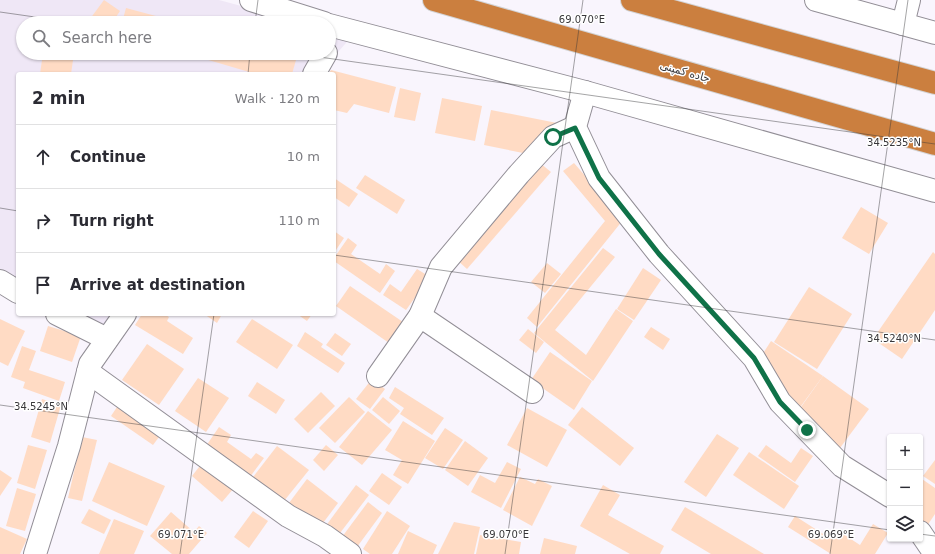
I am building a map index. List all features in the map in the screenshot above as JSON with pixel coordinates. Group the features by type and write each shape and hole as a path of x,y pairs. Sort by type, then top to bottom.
{"highway":[{"name":"جاده کمپنی","path":"434,0 935,144"},
{"path":"632,0 935,83"}],"street":[{"path":"251,0 293,16"},
{"path":"816,0 935,33"},
{"path":"903,24 909,0"},
{"path":"336,31 585,92 935,191"},
{"path":"315,72 322,60"},
{"path":"585,92 575,128 599,178 659,254 754,358 780,402 842,466 887,494"},
{"path":"378,376 420,316 441,267 519,174 553,137 575,128"},
{"path":"0,281 16,291"},
{"path":"62,316 107,339"},
{"path":"35,554 69,446 90,364 124,316"},
{"path":"420,316 532,392"},
{"path":"88,372 288,516 325,536 350,554"},
{"path":"923,536 935,554"}],"shaded area":[{"path":"0,0 219,0 278,16 16,16 16,60 331,60 321,72 16,72 16,278 0,269"},
{"path":"336,32 352,36 336,54"},
{"path":"84,316 115,316 105,328"}],"building":[{"path":"104,0 120,11 117,16 92,16"},
{"path":"126,8 156,16 124,16"},
{"path":"42,60 73,60 71,72 40,72"},
{"path":"208,60 296,60 293,72 249,72"},
{"path":"331,70 396,87 389,113 354,104 347,113 336,110 336,72 330,72"},
{"path":"400,88 421,93 415,121 394,117"},
{"path":"442,98 482,106 475,141 435,133"},
{"path":"491,110 557,123 533,155 484,145"},
{"path":"540,163 551,172 467,269 457,260"},
{"path":"574,163 623,220 537,327 527,318 605,221 563,171"},
{"path":"365,175 405,200 397,214 356,188"},
{"path":"336,179 358,194 349,207 336,198"},
{"path":"861,207 888,223 869,254 842,238"},
{"path":"336,232 344,238 336,250"},
{"path":"348,238 357,245 351,254 380,274 386,264 395,271 380,293 336,262 336,255"},
{"path":"603,248 615,257 555,330 586,355 616,309 633,321 593,381 534,333"},
{"path":"933,252 935,254 935,310 902,359 873,339"},
{"path":"547,263 561,274 545,293 531,282"},
{"path":"643,268 661,280 634,320 617,309"},
{"path":"417,269 430,277 406,310 383,295 390,284 401,292"},
{"path":"350,286 403,322 389,343 336,306"},
{"path":"809,287 852,314 817,369 774,342"},
{"path":"141,316 167,316 169,317 167,321 193,338 183,354 135,325"},
{"path":"207,316 221,316 217,323"},
{"path":"300,316 311,316 307,321"},
{"path":"0,319 25,331 8,366 0,362"},
{"path":"252,319 293,345 277,369 236,342"},
{"path":"48,326 81,336 72,362 40,351"},
{"path":"651,327 670,339 663,350 644,337"},
{"path":"528,329 544,342 536,353 519,340"},
{"path":"305,332 323,344 321,347 345,363 338,373 297,346"},
{"path":"335,333 351,344 342,356 326,345"},
{"path":"771,341 823,376 796,413 760,358"},
{"path":"147,344 184,369 159,405 122,380"},
{"path":"22,346 36,351 29,370 65,382 59,401 23,388 25,382 11,377"},
{"path":"550,352 592,381 574,410 531,380"},
{"path":"823,376 869,409 837,452 796,414"},
{"path":"198,378 229,398 206,432 175,411"},
{"path":"372,379 385,389 370,409 356,399"},
{"path":"257,382 285,400 276,414 248,396"},
{"path":"395,387 444,418 432,435 400,414 404,408 389,398"},
{"path":"321,392 335,406 308,433 294,419"},
{"path":"349,397 365,412 335,443 319,428"},
{"path":"383,397 400,411 389,424 372,410"},
{"path":"42,399 61,405 50,443 31,437"},
{"path":"119,404 162,433 153,445 111,416"},
{"path":"582,407 634,448 620,466 568,425"},
{"path":"527,408 567,430 547,467 507,445"},
{"path":"368,411 392,430 362,465 339,447"},
{"path":"403,421 435,441 408,484 393,475 402,460 385,450"},
{"path":"219,427 231,435 227,442 251,459 256,453 264,458 250,477 206,446"},
{"path":"445,428 463,440 443,469 425,458"},
{"path":"717,434 739,448 706,497 684,482"},
{"path":"82,437 97,440 82,501 68,498"},
{"path":"465,441 488,458 468,486 445,470"},
{"path":"28,445 47,450 35,489 17,483"},
{"path":"326,445 338,455 324,471 313,460"},
{"path":"766,445 791,463 801,448 813,456 795,482 758,456"},
{"path":"277,446 309,470 284,501 253,477"},
{"path":"749,452 799,486 784,509 733,475"},
{"path":"935,460 935,484 923,476"},
{"path":"109,462 165,486 147,526 92,501"},
{"path":"203,462 234,488 222,502 192,476"},
{"path":"507,462 521,469 501,508 471,492 480,475 495,483"},
{"path":"0,470 12,478 0,496"},
{"path":"382,473 402,487 389,505 369,491"},
{"path":"520,477 535,484 538,479 552,486 532,526 503,510"},
{"path":"307,479 338,503 320,527 289,503"},
{"path":"923,480 935,488 935,514 927,526 923,521"},
{"path":"356,485 369,495 337,537 325,527"},
{"path":"603,485 620,495 608,515 664,546 660,554 630,554 580,526"},
{"path":"17,488 36,494 25,531 6,526"},
{"path":"368,502 382,513 357,547 342,537"},
{"path":"685,507 764,554 711,554 671,530"},
{"path":"89,509 111,520 104,534 81,523"},
{"path":"253,511 268,521 249,548 234,537"},
{"path":"387,511 410,526 392,554 370,554 363,549"},
{"path":"171,512 194,532 199,526 207,533 189,554 172,554 150,536"},
{"path":"795,516 831,539 837,530 860,545 873,524 887,532 887,535 875,554 831,554 788,527"},
{"path":"114,519 144,531 134,554 99,554"},
{"path":"454,522 480,527 474,554 438,554"},
{"path":"0,527 27,539 20,554 0,554"},
{"path":"408,531 437,545 433,554 398,554"},
{"path":"480,535 521,542 519,554 476,554"},
{"path":"544,538 577,546 575,554 540,554"}],"route":[{"path":"553,137 575,128 599,178 659,254 754,358 780,402 807,430"}]}
